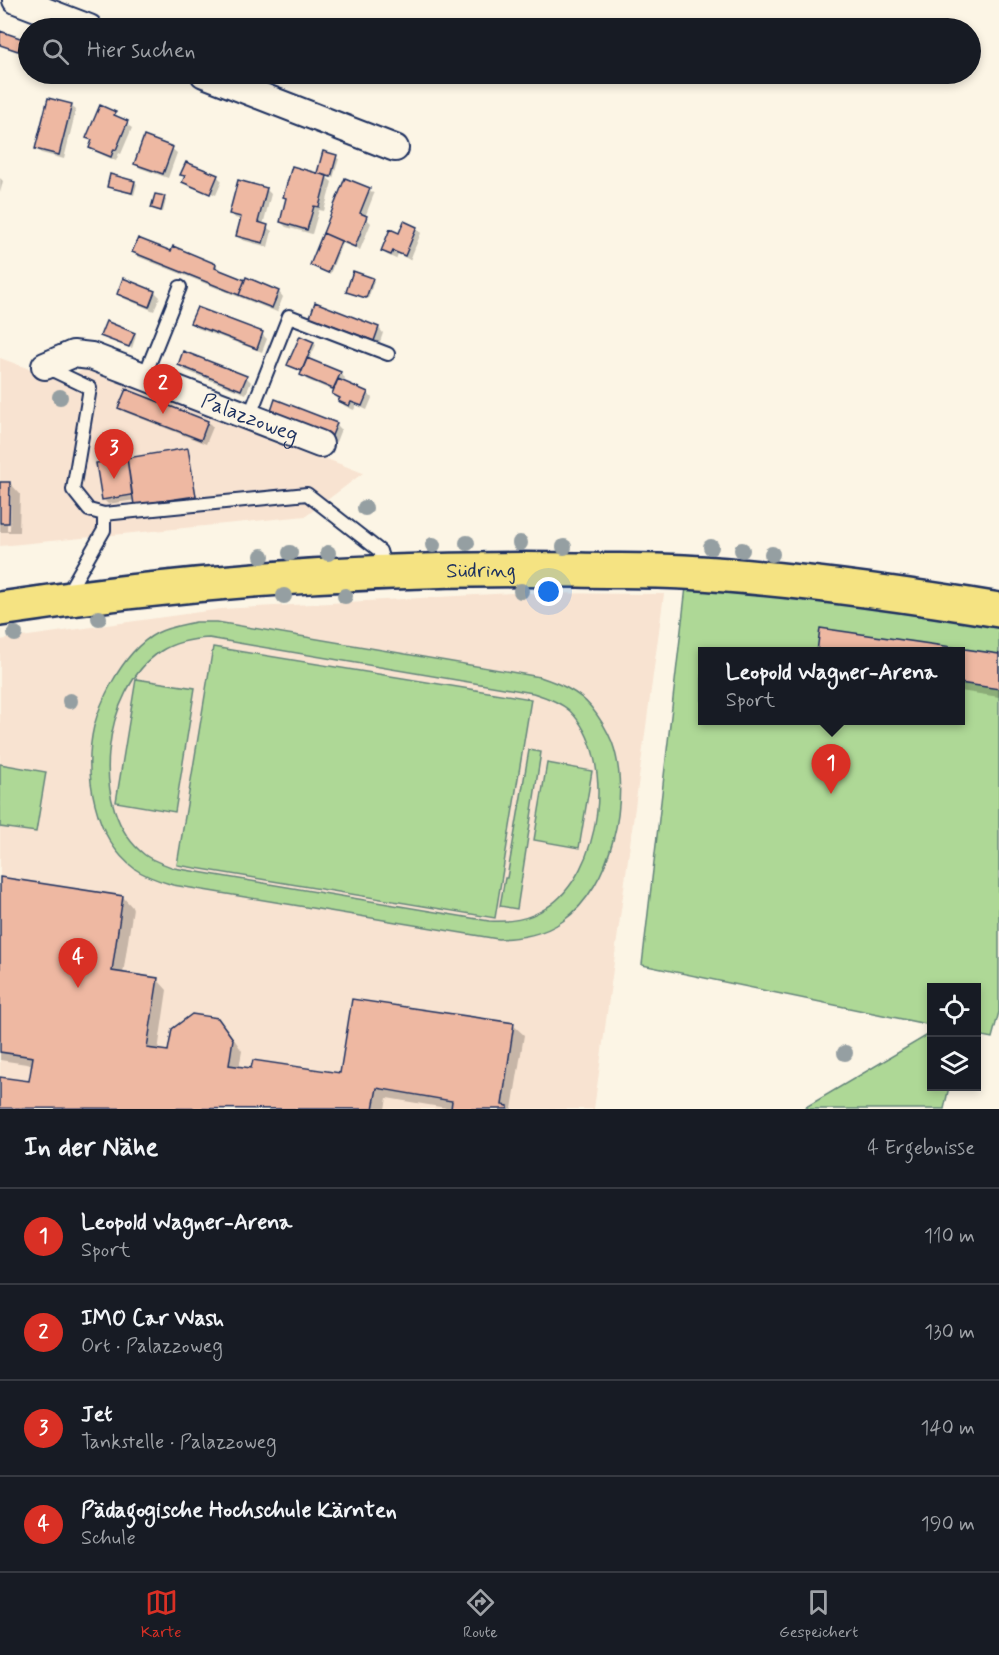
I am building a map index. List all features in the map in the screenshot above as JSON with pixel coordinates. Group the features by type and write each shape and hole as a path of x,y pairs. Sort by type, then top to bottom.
{"main road":[{"name":"Südring","path":"0,609 210,582 387,572 502,569 683,572 810,583 929,598 999,610"}],"street":[{"path":"16,0 63,18"},
{"path":"230,84 395,148"},
{"name":"Palazzoweg","path":"45,366 73,354 91,356 320,444"}],"lane":[{"path":"144,377 180,287"},
{"path":"249,417 289,316 388,354"},
{"path":"45,366 90,388 72,489 89,510 104,514 307,494 380,551 387,572"},
{"path":"64,599 104,530 104,514"}],"shaded area":[{"path":"0,358 59,380 90,367 363,473 306,516 0,546"},
{"path":"512,593 664,594 594,1109 0,1109 0,640 221,609"}],"green space":[{"path":"686,587 847,602 999,623 999,1012 992,1038 981,1036 981,983 927,983 927,1024 642,965"},
{"path":"196,622 217,622 540,677 574,692 591,707 612,742 618,764 620,788 613,839 605,863 594,886 580,906 548,930 532,935 498,939 173,885 139,872 121,856 110,841 95,804 90,764 94,726 111,684 136,649 157,633","holes":["209,638 533,693 553,700 566,708 585,732 594,757 598,785 597,814 591,843 580,869 565,891 546,908 526,918 489,921 174,868 145,855 126,835 114,809 109,781 109,750 115,720 126,693 141,669 161,651 172,645"]},
{"path":"213,647 531,699 495,918 177,865"},
{"path":"136,679 195,688 175,812 116,802"},
{"path":"529,750 541,752 517,909 500,906"},
{"path":"547,763 592,771 579,848 534,840"},
{"path":"0,764 46,772 36,832 0,827"},
{"path":"927,1035 927,1091 948,1091 944,1109 809,1109 806,1107"}],"building":[{"path":"0,31 18,37 18,51 0,45"},
{"path":"48,98 72,104 59,155 35,149"},
{"path":"100,105 116,112 114,115 128,121 111,157 89,148 92,140 86,138"},
{"path":"144,136 173,147 163,174 134,164"},
{"path":"323,151 337,155 331,177 317,173"},
{"path":"186,162 218,175 210,194 182,182 185,176 180,175"},
{"path":"292,166 327,176 319,207 314,206 307,230 280,222 286,198 283,197"},
{"path":"110,174 135,181 132,193 107,187"},
{"path":"345,178 370,188 360,213 367,216 355,247 323,233"},
{"path":"238,180 267,188 258,222 268,225 263,243 236,236 241,217 229,214"},
{"path":"155,194 165,196 161,211 151,208"},
{"path":"404,221 417,227 405,256 393,251 391,255 381,251 390,229 399,233"},
{"path":"323,233 341,241 328,273 310,265"},
{"path":"138,238 171,251 173,246 216,264 215,268 245,280 239,295 132,252"},
{"path":"353,271 373,278 366,298 346,292"},
{"path":"246,277 279,291 272,308 239,295"},
{"path":"123,278 155,291 149,307 117,294"},
{"path":"315,302 379,327 374,341 310,317"},
{"path":"197,307 263,332 257,349 190,323"},
{"path":"106,321 135,333 129,347 100,336"},
{"path":"300,336 314,342 302,371 287,365"},
{"path":"183,351 247,376 241,390 178,365"},
{"path":"307,358 341,372 333,389 300,375"},
{"path":"338,379 368,392 362,406 351,402 349,406 338,401 340,398 332,394"},
{"path":"126,389 208,421 201,440 118,408"},
{"path":"275,399 337,423 331,438 270,414"},
{"path":"188,448 196,496 134,505 127,458"},
{"path":"127,458 132,495 102,500 96,463"},
{"path":"0,482 10,482 9,523 0,523"},
{"path":"820,628 951,647 818,647"},
{"path":"965,649 999,654 999,689 965,684"},
{"path":"0,877 123,896 112,971 158,978 147,1048 168,1051 172,1029 192,1014 218,1018 233,1039 229,1065 251,1068 253,1060 340,1073 352,999 514,1023 502,1105 508,1106 508,1109 451,1109 452,1101 377,1088 373,1109 0,1108 0,1077 29,1081 33,1057 0,1052"}],"place":[{"name":"IMO Car Wash","path":"163,414"},
{"name":"Jet","path":"114,479"},
{"name":"Leopold Wagner-Arena","path":"831,794"},
{"name":"Pädagogische Hochschule Kärnten","path":"78,988"}]}
